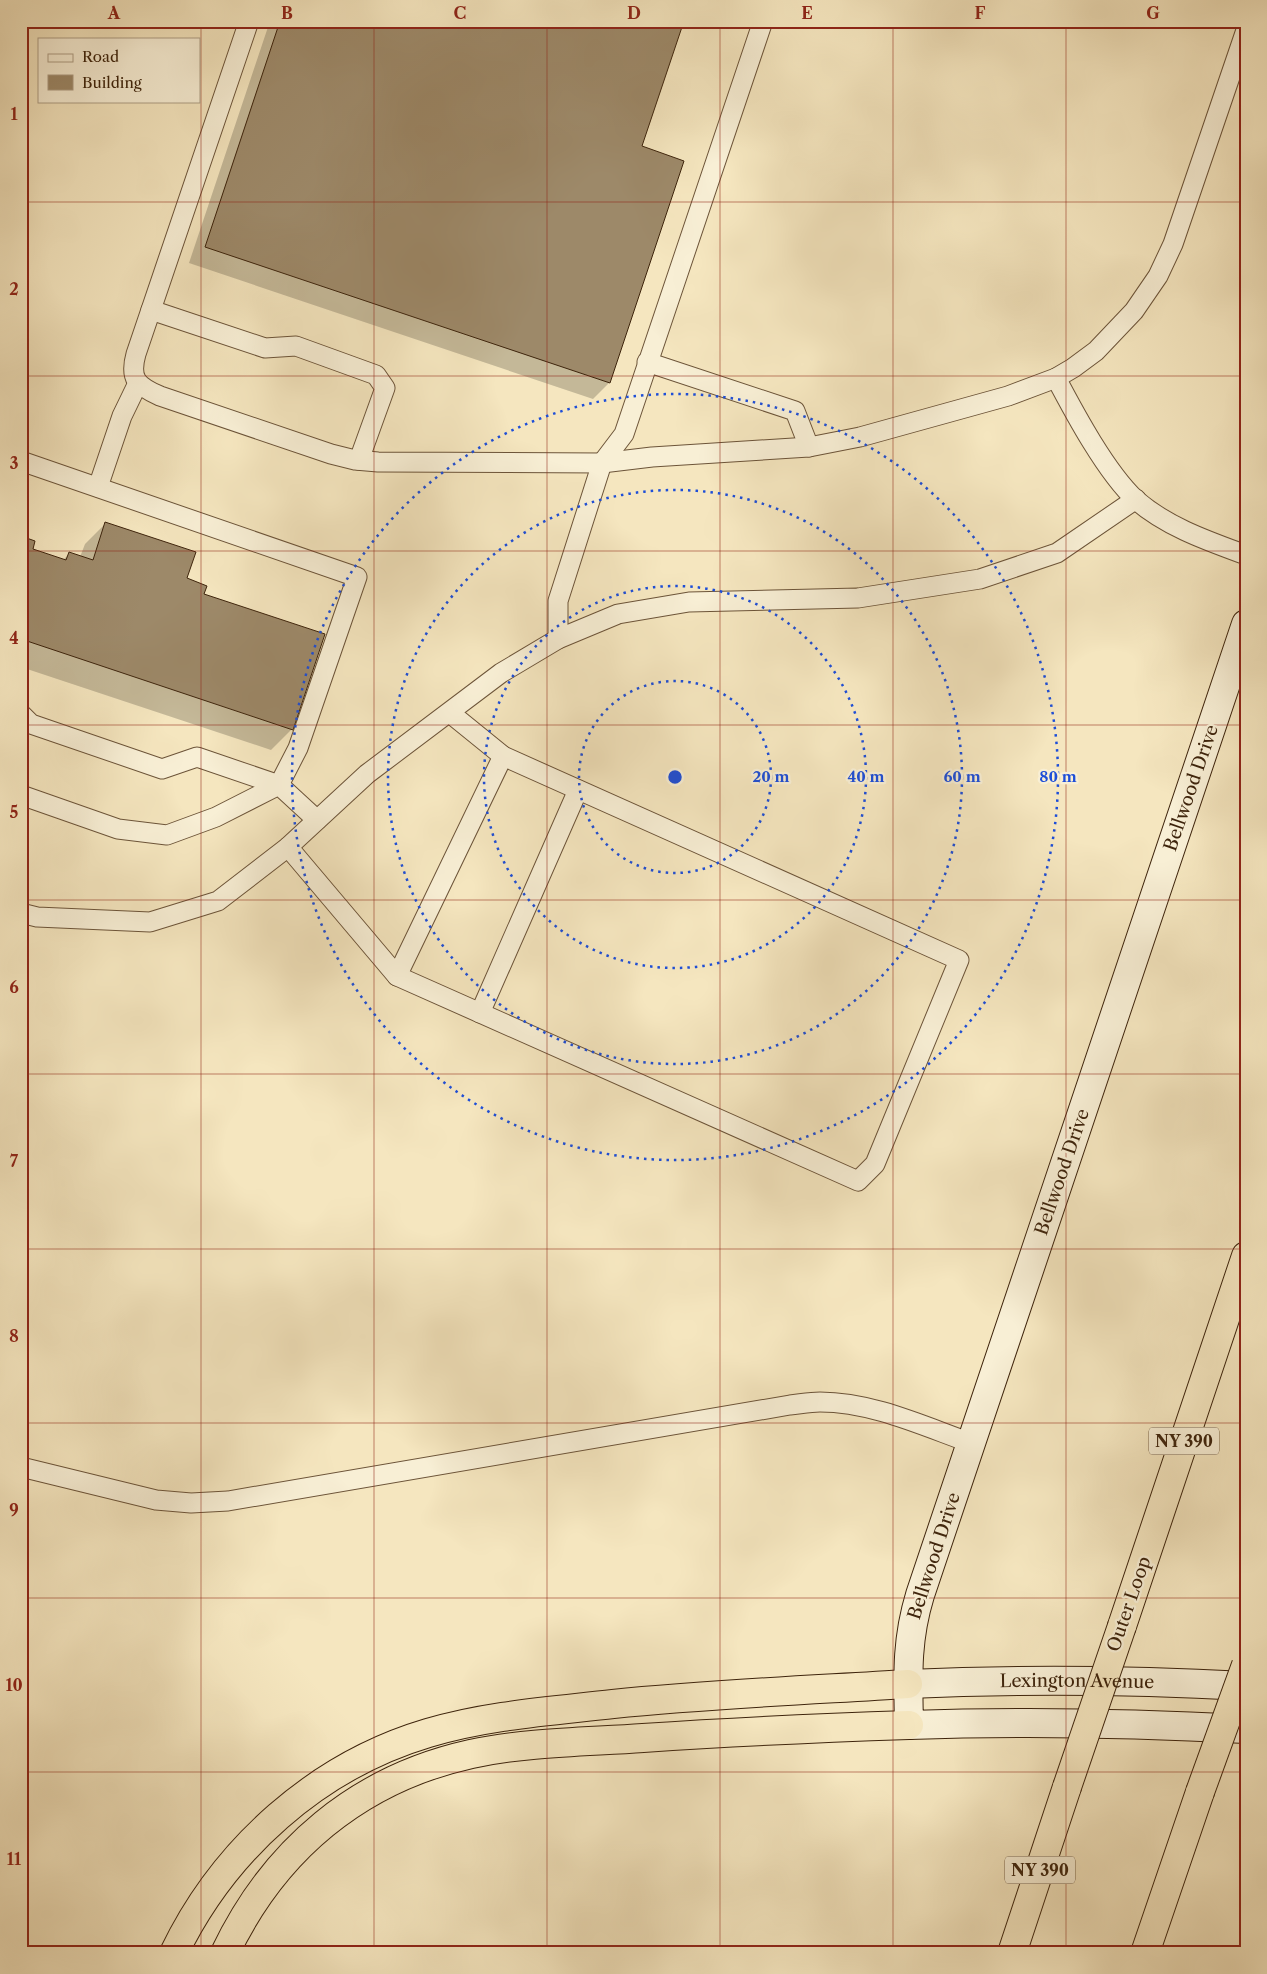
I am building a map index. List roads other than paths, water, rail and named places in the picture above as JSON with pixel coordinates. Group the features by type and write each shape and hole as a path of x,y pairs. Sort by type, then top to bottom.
{"highway":[{"name":"Outer Loop","path":"1012,1953 1246,1256"},
{"path":"1145,1953 1246,1665"},
{"path":"174,1953 196,1912 223,1873 238,1855 268,1826 312,1790 337,1774 387,1748 406,1741 434,1731 471,1723 567,1709 688,1697 908,1684"},
{"path":"225,1953 259,1892 312,1834 354,1802 416,1770 470,1754 510,1748 743,1732 909,1725"}],"street":[{"name":"Bellwood Drive","path":"909,1725 909,1643 915,1611 1246,624"},
{"name":"Lexington Avenue","path":"908,1684 1089,1680 1246,1686"},
{"path":"909,1725 1019,1722 1246,1729"}],"lane":[{"path":"249,21 132,369 138,383 160,396 331,454 378,462 602,462 810,447 860,437 998,399 1056,378 1096,351 1134,310 1158,276 1173,244 1246,30"},
{"path":"558,639 558,601 602,462 624,434 763,21"},
{"path":"151,310 265,348 296,346 376,375 385,388 359,460"},
{"path":"647,362 795,410 810,447"},
{"path":"1056,378 1108,464 1136,499 1152,512 1173,524 1246,556"},
{"path":"98,487 122,416 138,383"},
{"path":"21,461 356,577 298,748 279,785 216,817 167,835 118,829 21,795"},
{"path":"21,913 37,917 150,922 218,901 288,847 368,774 501,674 558,639 618,614 689,602 858,598 980,579 1057,554 1136,499"},
{"path":"288,847 397,976 858,1181 875,1164 958,960 503,756 450,713"},
{"path":"21,714 31,724 162,769 197,757 279,785 317,820"},
{"path":"397,976 503,756"},
{"path":"480,1013 578,790"},
{"path":"21,1467 156,1500 191,1503 228,1501 790,1405 820,1402 847,1404 878,1411 971,1443"}]}
